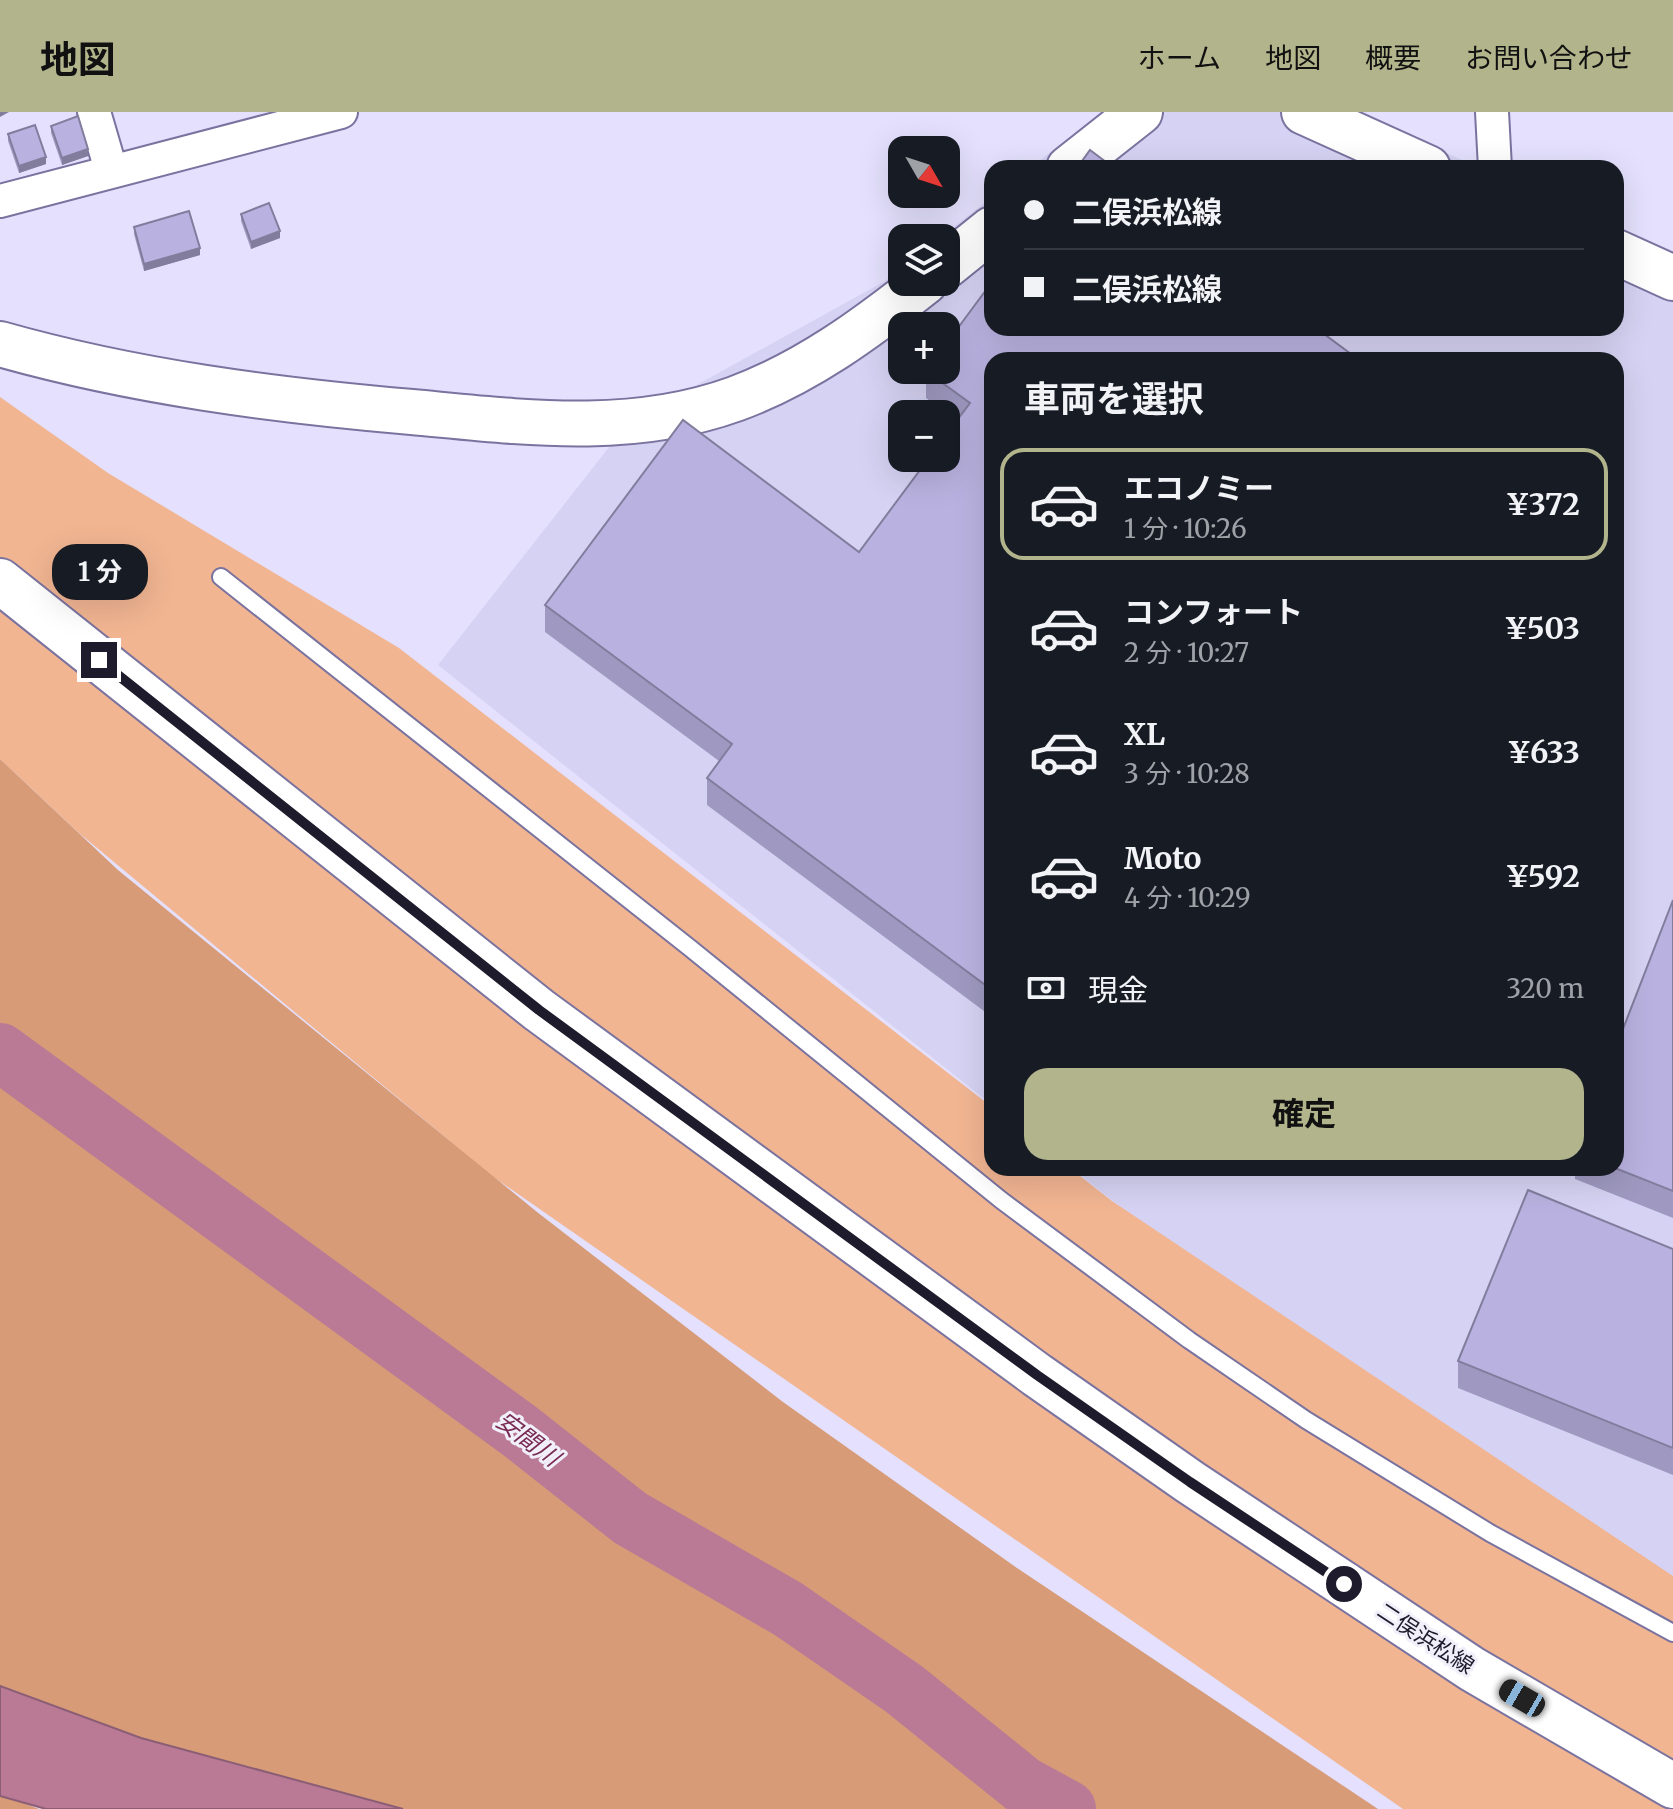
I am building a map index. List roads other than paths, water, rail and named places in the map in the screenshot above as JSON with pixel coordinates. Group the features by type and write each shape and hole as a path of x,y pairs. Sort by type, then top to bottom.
{"main road":[{"path":"1079,160 1140,112"},
{"path":"1304,112 1410,160"},
{"path":"960,255 984,235"},
{"path":"1624,256 1673,278"},
{"path":"0,344 62,362 175,383 330,405 553,425 628,423 736,399 817,361 906,296"},
{"name":"二俣浜松線","path":"0,581 539,1010 1037,1375 1190,1482 1472,1669 1673,1786"}],"street":[{"path":"94,112 111,170"},
{"path":"0,201 341,112"},
{"path":"1492,112 1495,160"}],"lane":[{"path":"221,577 690,948 1001,1200 1189,1340 1306,1420 1490,1533 1673,1633"}],"waterway":[{"name":"安間川","path":"0,1052 521,1432 630,1518 788,1609 904,1689 1023,1785 1067,1809"}]}
